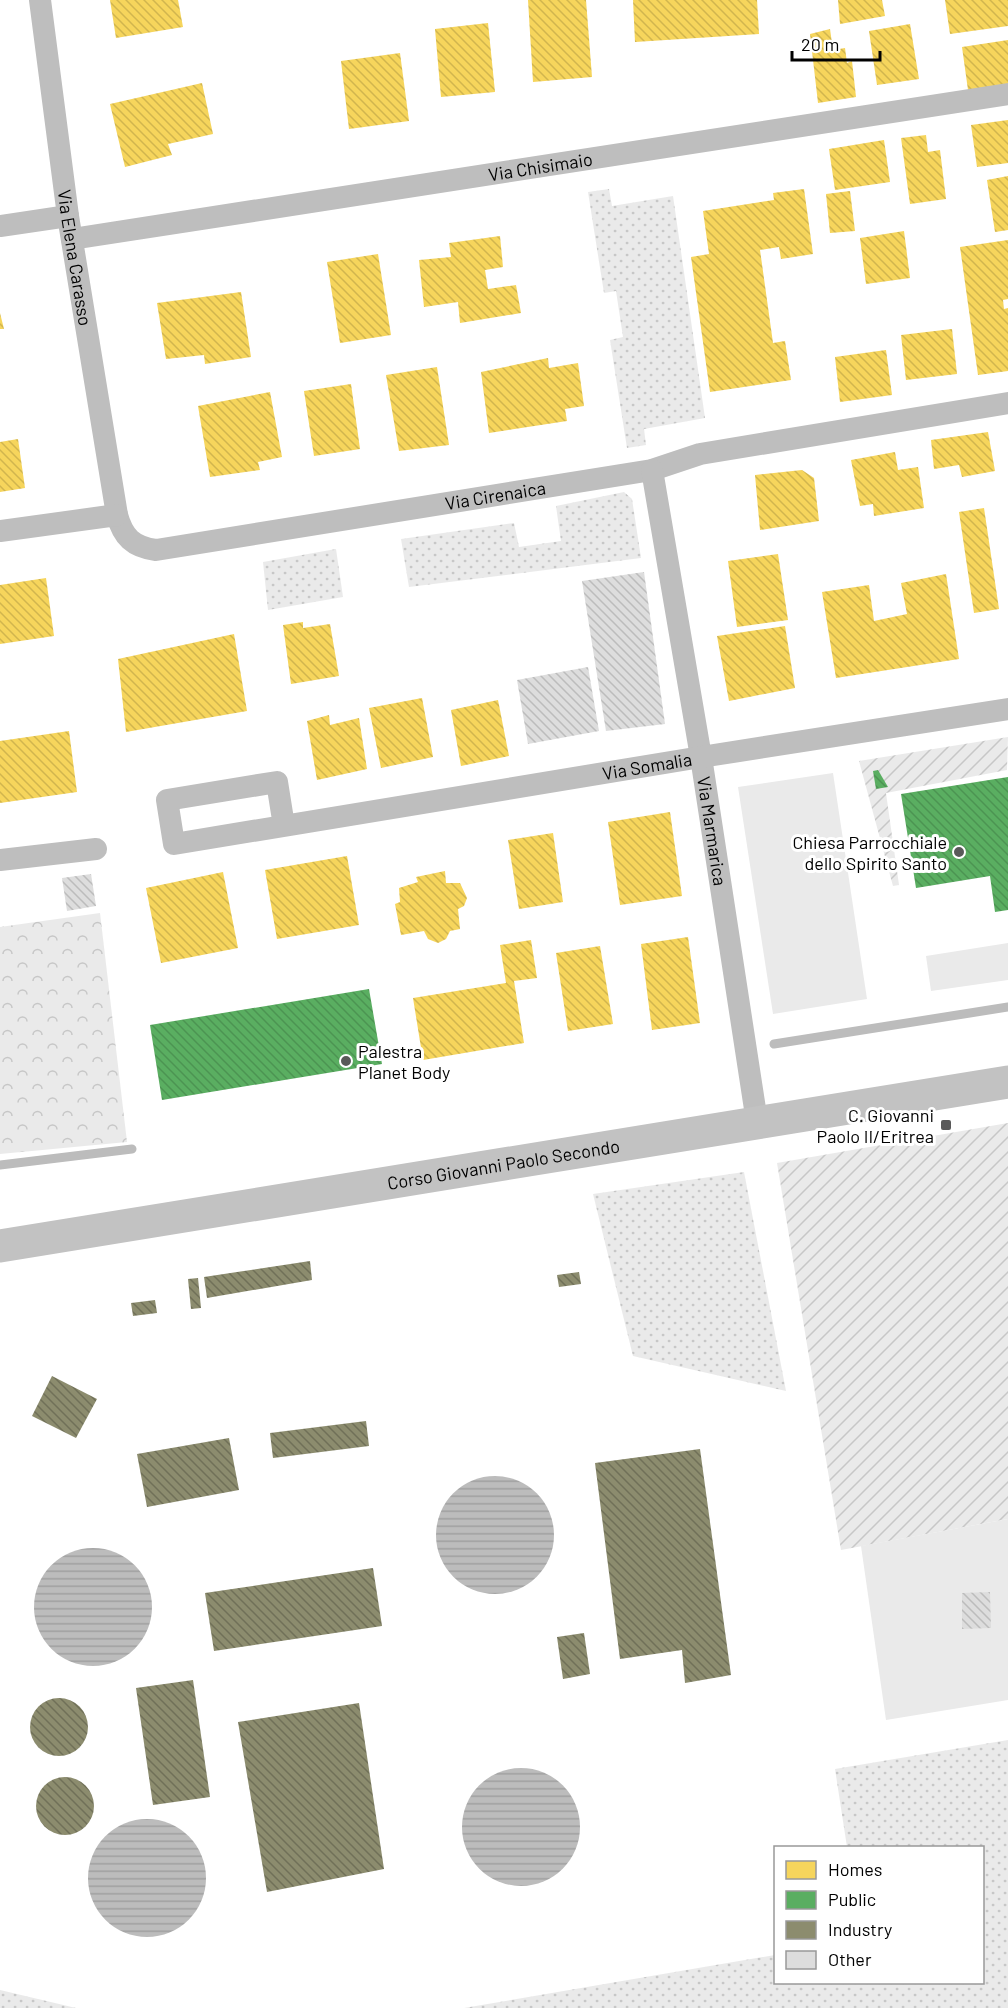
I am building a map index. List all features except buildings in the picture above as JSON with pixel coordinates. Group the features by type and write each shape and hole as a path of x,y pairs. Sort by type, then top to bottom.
{"main road":[{"name":"Corso Giovanni Paolo Secondo","path":"0,1246 1008,1082"}],"street":[{"name":"Via Elena Carasso","path":"40,0 68,216 117,515"},
{"name":"Via Chisimaio","path":"72,239 1008,94"},
{"path":"0,226 68,216"},
{"name":"Via Cirenaica","path":"117,515 120,528 128,539 141,548 156,550 651,470 700,454 1008,403"},
{"name":"Via Marmarica","path":"651,470 701,757 757,1122"},
{"path":"0,531 117,515"},
{"name":"Via Somalia","path":"284,826 277,782 167,800 174,844 1008,709"},
{"path":"0,860 96,849"}],"green space":[{"path":"609,189 612,206 673,196 705,418 644,429 646,445 627,448 610,340 623,337 616,291 604,293 588,192"},
{"path":"624,492 632,499 641,558 409,587 401,539 514,523 519,547 561,541 556,506"},
{"path":"336,549 343,597 268,610 263,562"},
{"path":"1008,737 1007,770 886,793 899,885 893,886 859,761"},
{"path":"833,773 867,999 773,1014 738,787"},
{"path":"100,913 127,1142 0,1154 0,927"},
{"path":"1008,943 1008,980 931,991 926,956"},
{"path":"1008,1123 1008,1519 841,1550 777,1163"},
{"path":"744,1172 786,1391 633,1356 593,1194"},
{"path":"1008,1519 1008,1700 886,1720 861,1546"},
{"path":"1008,1740 1008,2008 464,2008 774,1955 774,1984 984,1984 984,1846 847,1846 835,1769"},
{"path":"0,1990 76,2008 0,2008"}],"shaded area":[{"path":"495,1476 528,1486 544,1502 554,1535 544,1568 528,1584 495,1594 462,1584 446,1568 436,1535 446,1502 462,1486"},
{"path":"93,1548 104,1549 126,1558 142,1574 151,1596 151,1618 142,1640 126,1656 104,1665 93,1666 82,1665 60,1656 44,1640 35,1618 34,1607 35,1596 44,1574 60,1558 82,1549"},
{"path":"521,1768 532,1769 554,1778 570,1794 579,1816 579,1838 570,1860 554,1876 532,1885 521,1886 510,1885 488,1876 472,1860 463,1838 462,1827 463,1816 472,1794 488,1778 510,1769"},
{"path":"147,1819 180,1829 196,1845 206,1878 196,1911 180,1927 147,1937 114,1927 98,1911 88,1878 98,1845 114,1829"}],"waterway":[{"path":"774,1044 1008,1007"},
{"path":"0,1165 132,1149"}],"place":[{"name":"Chiesa Parrocchiale dello Spirito Santo","path":"959,852"},
{"name":"Palestra Planet Body","path":"346,1061"},
{"name":"C. Giovanni Paolo II/Eritrea","path":"946,1125"}]}
